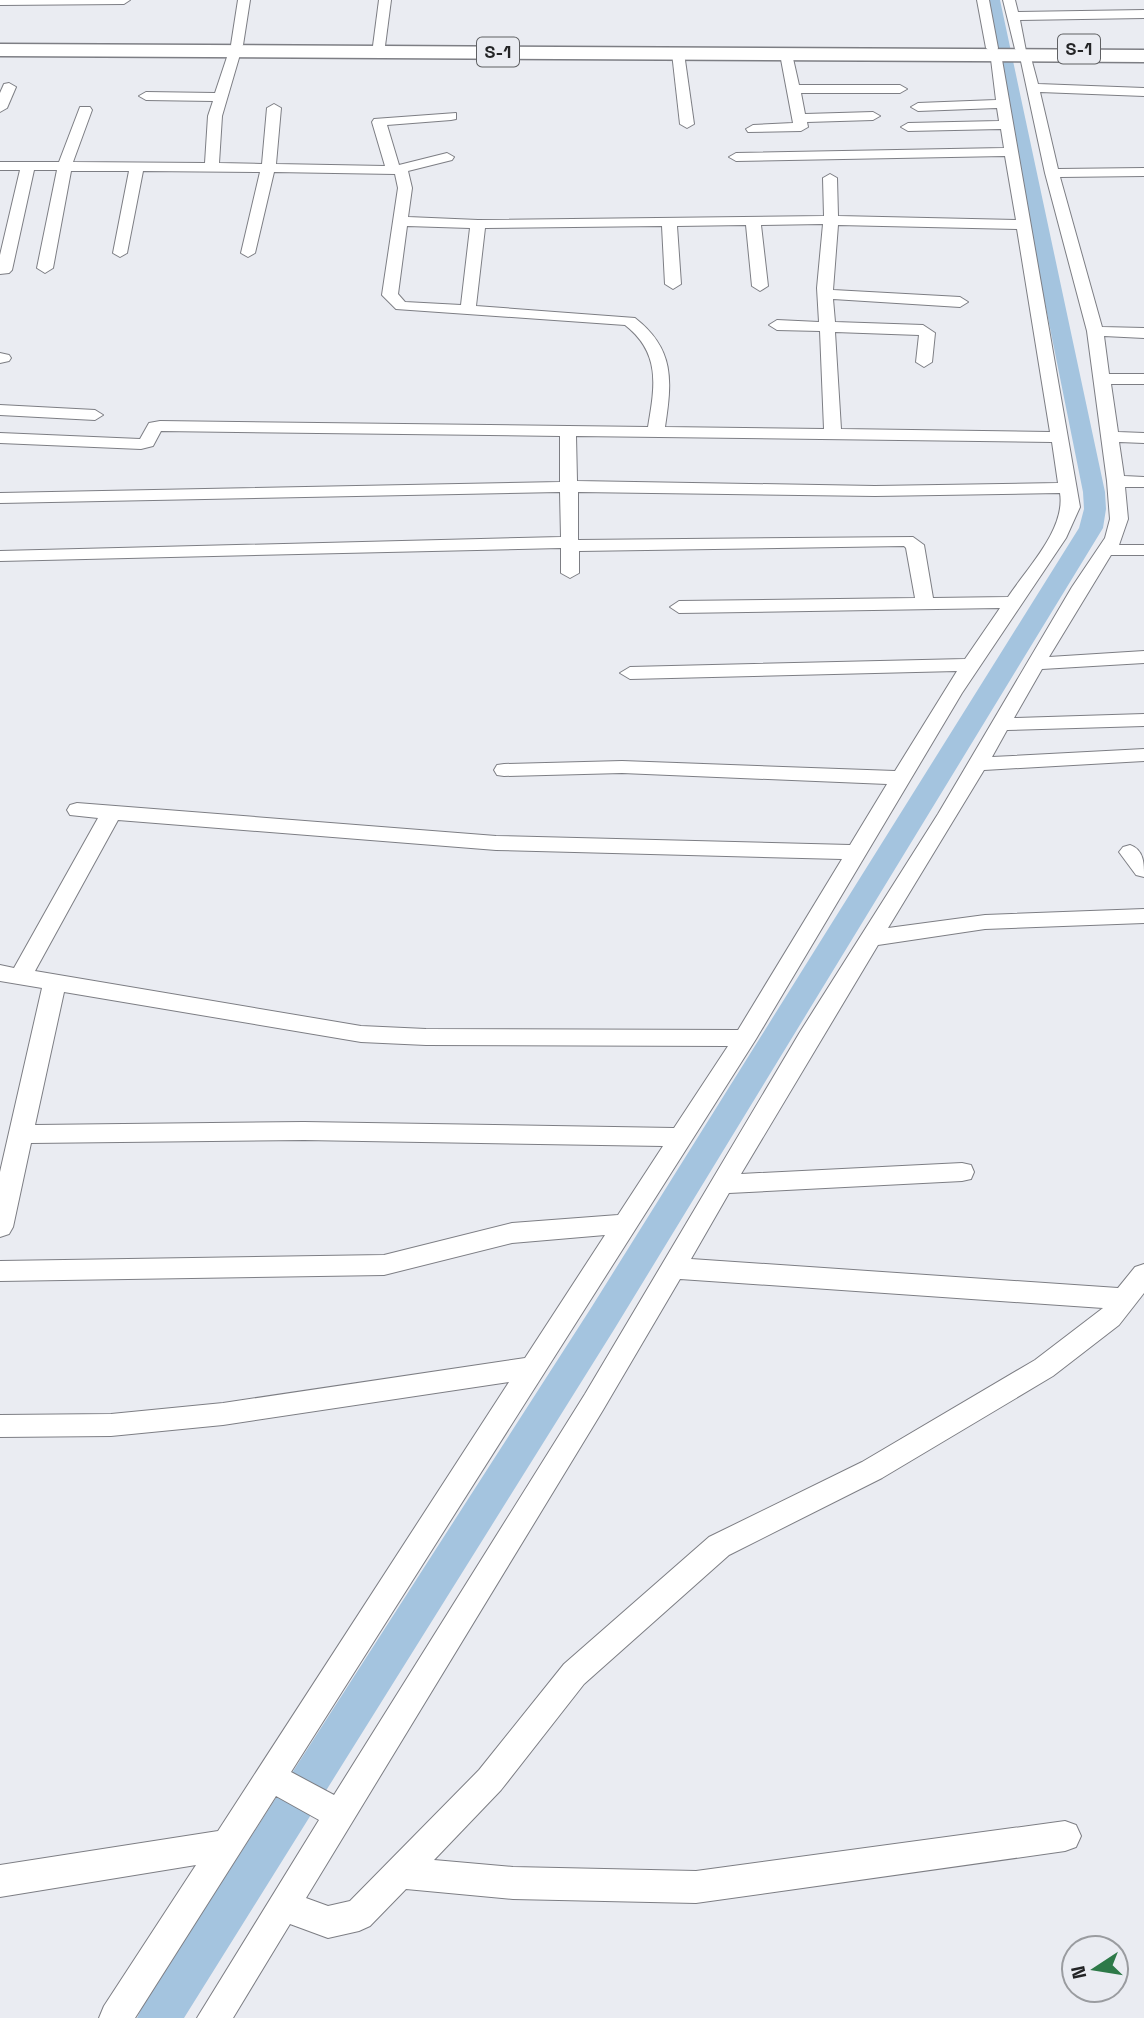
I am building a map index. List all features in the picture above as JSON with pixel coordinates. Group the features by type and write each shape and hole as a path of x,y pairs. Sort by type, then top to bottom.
{"main road":[{"name":"S-1","path":"236,48 379,46 786,54 1144,49"},
{"name":"S-1","path":"0,49 1010,51 1144,56"}],"street":[{"path":"0,1 124,0"},
{"path":"212,167 215,116 236,48 244,0"},
{"path":"379,46 385,0"},
{"path":"214,2018 594,1402 870,937 1114,538 1119,519 1116,481 1095,331 1031,88 983,0"},
{"path":"116,2018 227,1845 290,1787 533,1368 744,1038 901,778 971,665 1057,538 1072,508 1004,115 1013,16 1009,0"},
{"path":"1013,16 1144,14"},
{"path":"678,53 687,124"},
{"path":"753,129 801,127 786,54"},
{"path":"0,108 9,87"},
{"path":"1031,88 1144,92"},
{"path":"794,89 900,89"},
{"path":"146,96 221,97"},
{"path":"918,107 1004,115"},
{"path":"248,253 268,169 274,108"},
{"path":"45,268 65,166 85,110"},
{"path":"908,127 1004,115"},
{"path":"396,170 379,122 451,116"},
{"path":"800,118 873,116"},
{"path":"736,157 1011,152"},
{"path":"396,170 447,158"},
{"path":"0,166 212,167 402,172 404,188 390,295 401,306 536,316 616,318 629,321 643,329 663,366 656,430"},
{"path":"4,270 28,166"},
{"path":"120,253 137,166"},
{"path":"1052,173 1144,172"},
{"path":"830,178 831,220 826,294 833,432"},
{"path":"399,221 478,224 831,220 1024,225"},
{"path":"669,222 673,284"},
{"path":"753,222 760,286"},
{"path":"468,310 478,224"},
{"path":"826,294 960,302"},
{"path":"777,325 922,330 927,333 924,362"},
{"path":"1095,331 1144,333"},
{"path":"1103,379 1144,379"},
{"path":"0,410 95,415"},
{"path":"0,438 141,444 147,442 155,428 160,426 833,432 1061,437"},
{"path":"568,430 570,573"},
{"path":"1110,437 1144,438"},
{"path":"1116,481 1144,481"},
{"path":"0,498 569,486 747,486 875,491 1069,488"},
{"path":"0,556 570,544 906,541 915,545 925,603"},
{"path":"1105,550 1144,550"},
{"path":"679,607 1013,602"},
{"path":"1035,664 1144,656"},
{"path":"630,674 971,665"},
{"path":"1000,724 1144,720"},
{"path":"977,764 1144,755"},
{"path":"504,770 622,767 901,778"},
{"path":"77,810 110,815 224,821 496,843 856,852"},
{"path":"110,815 10,975 361,1034 426,1037 744,1038"},
{"path":"1130,852 1144,870"},
{"path":"870,937 985,922 1144,916"},
{"path":"0,1227 54,984"},
{"path":"21,1134 304,1131 681,1137"},
{"path":"723,1184 962,1172"},
{"path":"0,1271 384,1265 512,1234 625,1224"},
{"path":"673,1268 1125,1299"},
{"path":"284,1906 328,1922 359,1915 490,1780 574,1674 719,1546 872,1470 1044,1368 1110,1318 1144,1275"},
{"path":"0,1426 111,1425 223,1414 533,1368"},
{"path":"290,1787 340,1815"},
{"path":"401,1873 513,1883 619,1887 696,1886 1065,1836"},
{"path":"0,1881 227,1845"}],"waterway":[{"path":"159,2018 603,1318 1091,528 1095,509 1094,492 992,0"}]}
